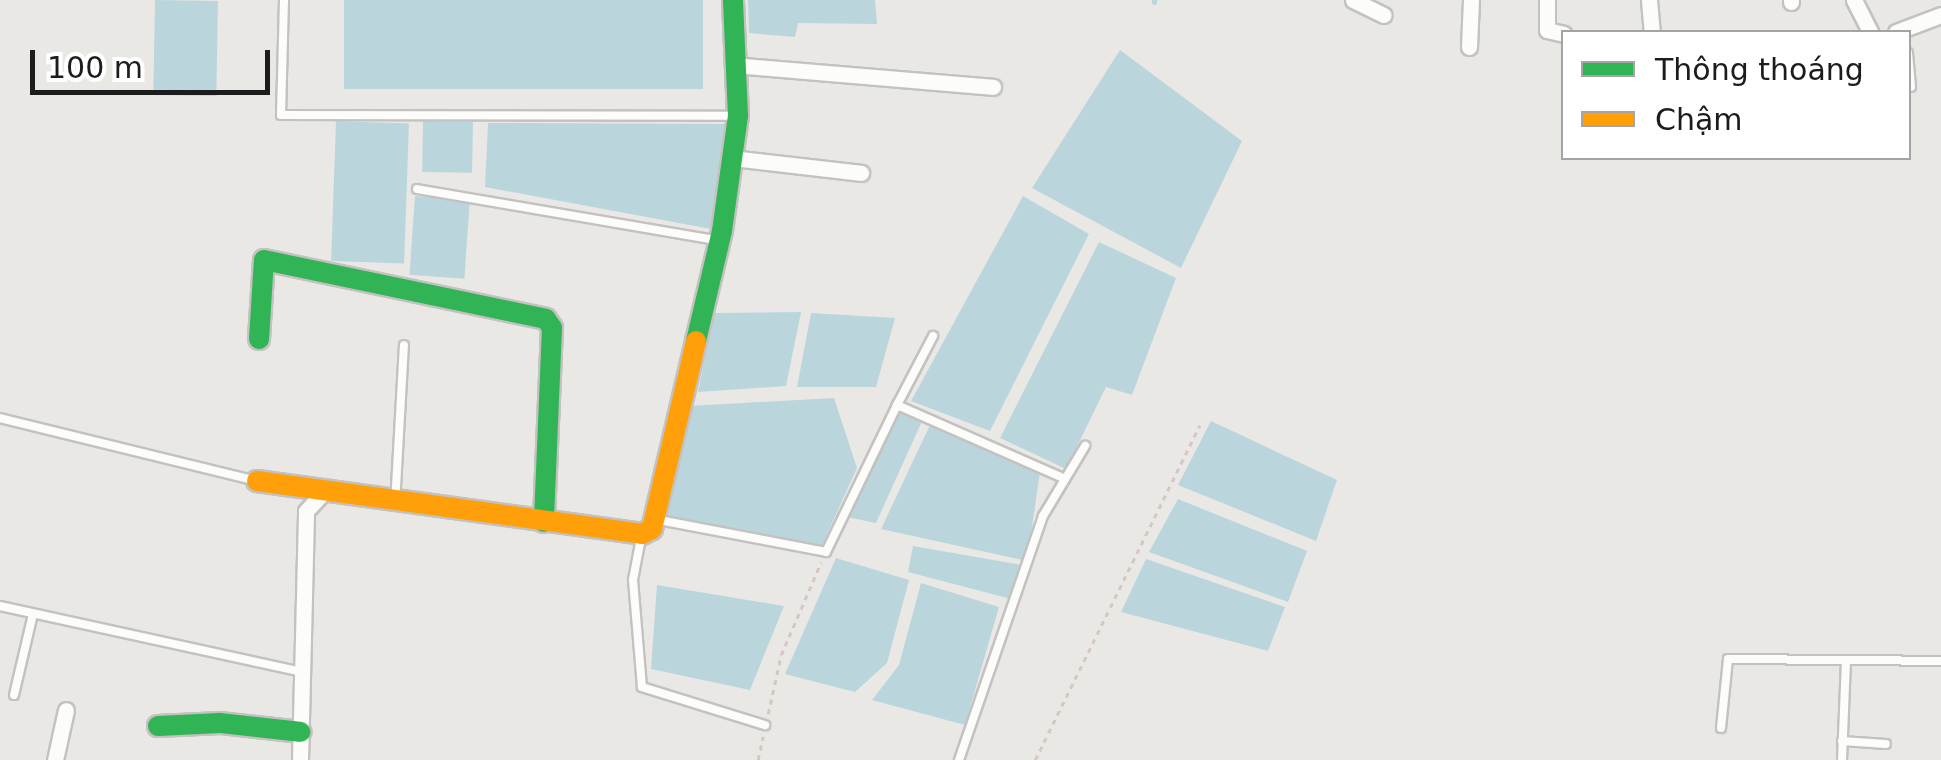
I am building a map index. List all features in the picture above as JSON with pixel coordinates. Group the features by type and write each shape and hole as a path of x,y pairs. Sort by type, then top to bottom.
{"street":[{"path":"258,481 320,496 395,505 544,522 648,527 720,240 738,116 733,0"},
{"path":"1353,0 1384,15"},
{"path":"1469,47 1471,0"},
{"path":"1547,0 1547,30 1561,33"},
{"path":"1649,0 1652,30"},
{"path":"1854,0 1869,30"},
{"path":"1905,30 1941,15"},
{"path":"733,65 993,87"},
{"path":"732,158 861,173"},
{"path":"260,339 264,260 546,319 552,328 544,522"},
{"path":"300,760 306,511 320,496"},
{"path":"54,760 66,710"},
{"path":"158,726 301,732"}],"lane":[{"path":"284,0 282,115 738,116"},
{"path":"417,189 720,240"},
{"path":"766,725 642,687 633,580 648,527 826,552 933,336"},
{"path":"395,505 404,345"},
{"path":"897,405 1061,478"},
{"path":"0,418 258,481"},
{"path":"959,760 1061,478 1085,446"},
{"path":"0,606 302,672"},
{"path":"14,695 33,614"},
{"path":"1722,728 1728,659 1941,660"},
{"path":"1842,760 1846,660"},
{"path":"1842,741 1886,744"}],"path":[{"path":"1035,760 1200,425"},
{"path":"758,760 781,655 826,552"}],"water":[{"path":"155,0 218,1 216,96 153,95"},
{"path":"344,0 703,0 703,89 344,89"},
{"path":"748,0 875,0 877,24 798,23 795,37 749,33"},
{"path":"1120,50 1242,141 1181,268 1032,188"},
{"path":"336,121 409,124 404,263 331,261"},
{"path":"423,121 473,122 472,173 422,172"},
{"path":"488,123 728,124 711,229 485,187"},
{"path":"415,196 470,200 464,279 409,275"},
{"path":"1023,196 1089,234 990,431 911,401"},
{"path":"1099,242 1176,278 1132,395 1106,387 1066,469 1000,438"},
{"path":"801,312 786,386 698,392 714,313"},
{"path":"811,313 895,318 876,387 797,387"},
{"path":"834,398 857,468 822,545 668,516 689,406"},
{"path":"906,413 923,419 876,523 847,517 896,415"},
{"path":"1211,421 1337,480 1316,541 1178,485"},
{"path":"930,425 1040,472 1027,561 881,529"},
{"path":"1178,499 1307,551 1288,602 1149,552"},
{"path":"913,546 1022,565 1011,599 908,572"},
{"path":"836,558 909,580 887,663 855,692 785,674"},
{"path":"1146,559 1285,607 1268,651 1121,612"},
{"path":"921,583 999,607 965,725 872,700 899,665"},
{"path":"657,585 784,606 750,690 651,669"}],"traffic: fast":[{"path":"696,341 722,231 738,116 733,0"},
{"path":"259,339 264,260 546,319 552,328 544,522"},
{"path":"158,726 220,723 301,732"}],"traffic: slow":[{"path":"257,481 642,534 652,529 696,341"}]}
